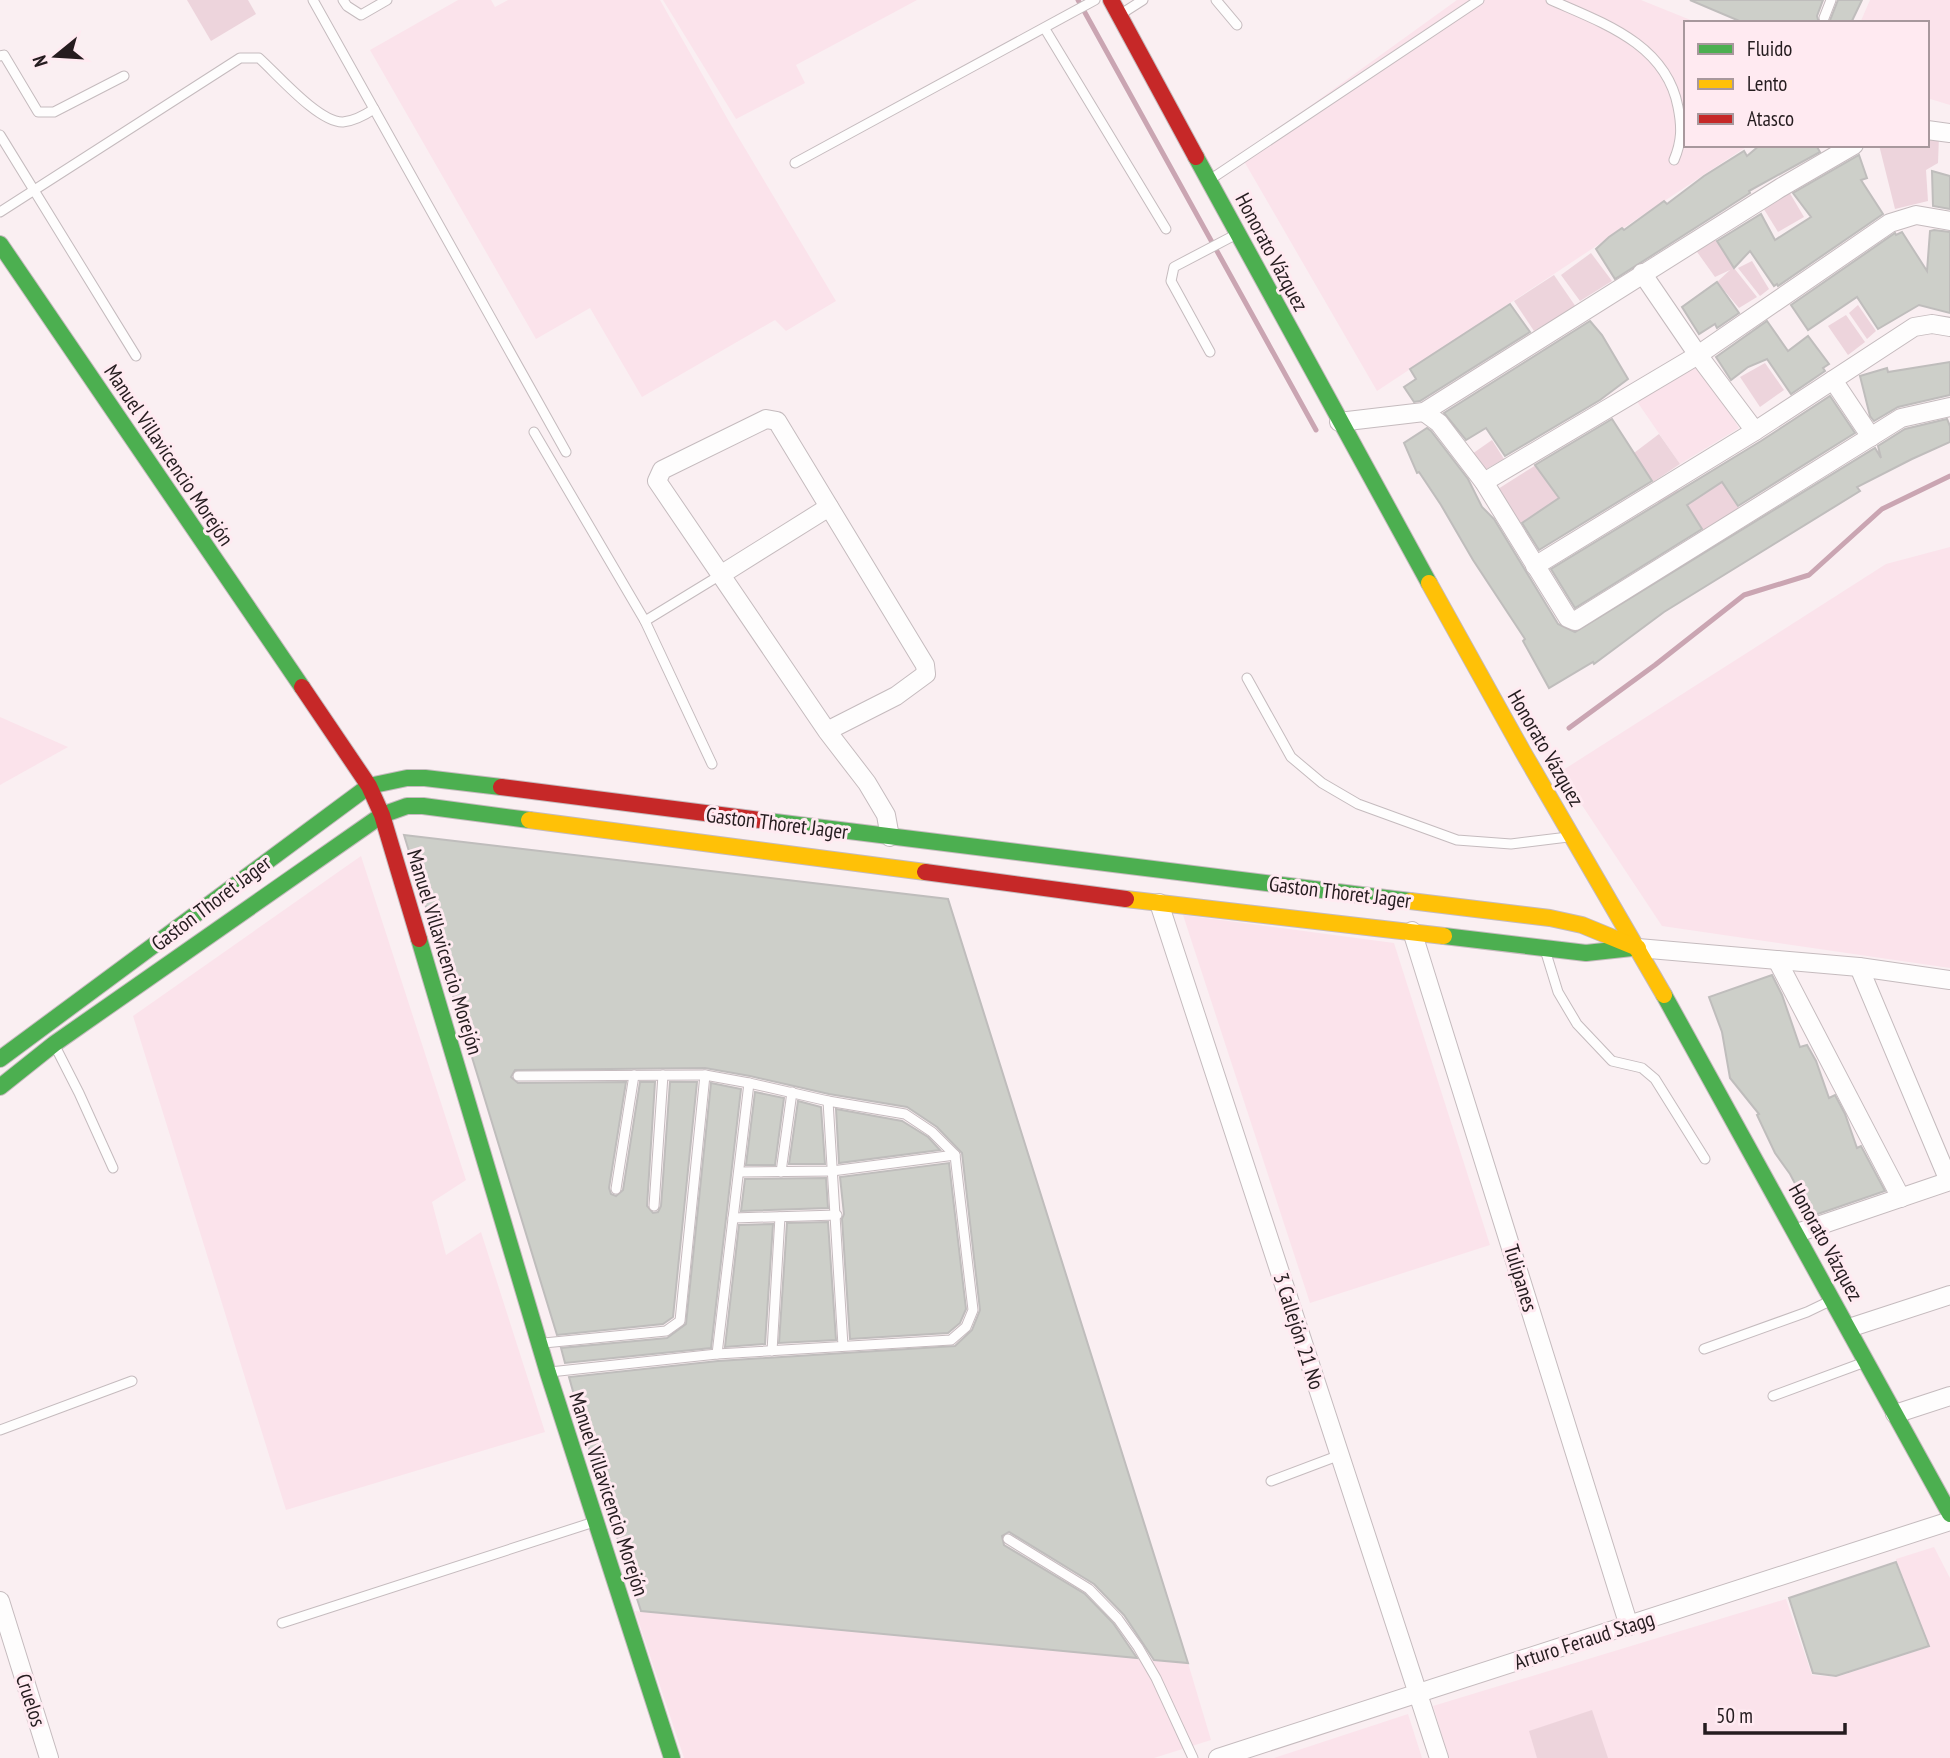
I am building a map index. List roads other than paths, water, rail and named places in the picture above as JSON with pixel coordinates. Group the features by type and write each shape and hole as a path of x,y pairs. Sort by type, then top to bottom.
{"street":[{"name":"Honorato Vázquez","path":"1111,0 1339,422 1517,740 1638,948 1834,1299 1950,1514"},
{"path":"1929,130 1950,133"},
{"path":"1339,422 1424,412 1643,273 1851,147"},
{"path":"1484,482 1698,355 1889,223 1916,215 1950,221"},
{"name":"Manuel Villavicencio Morejón","path":"0,244 369,786 382,815 539,1344 672,1758"},
{"path":"1643,273 1698,355 1755,431"},
{"path":"1535,566 1755,431 1914,327 1932,324 1950,327"},
{"path":"1833,380 1871,437"},
{"path":"1424,412 1439,423 1484,482 1568,618 1575,621 1901,418 1950,407"},
{"path":"827,731 896,696 926,674 925,665 777,421 766,419 662,470 657,481 827,731 867,783 886,815 890,837"},
{"path":"722,575 830,507"},
{"name":"Gaston Thoret Jager","path":"3,1052 369,786 407,778 425,778 1550,918 1582,925 1638,948"},
{"name":"Gaston Thoret Jager","path":"0,1087 54,1044 382,815 407,806 1159,903 1586,953 1638,948 1859,967 1950,980"},
{"name":"3 Callejón 21 No","path":"1159,903 1439,1758"},
{"name":"Tulipanes","path":"1412,931 1629,1626"},
{"path":"1777,960 1901,1198"},
{"path":"1797,1233 1950,1181 1859,967"},
{"path":"1849,1328 1950,1295"},
{"path":"1895,1414 1950,1396"},
{"name":"Arturo Feraud Stagg","path":"1219,1758 1950,1521"},
{"name":"Cruelos","path":"0,1601 50,1758"}],"lane":[{"path":"313,0 566,452"},
{"path":"343,0 361,15 387,0"},
{"path":"1119,15 1143,0"},
{"path":"1216,0 1237,25"},
{"path":"1210,180 1479,0"},
{"path":"1551,0 1612,26 1649,51 1662,68 1676,96 1682,141 1674,160"},
{"path":"1824,18 1831,0"},
{"path":"795,163 1093,1"},
{"path":"1045,29 1166,229"},
{"path":"0,56 4,55 38,111 54,112 124,76"},
{"path":"0,212 240,58 259,58 320,114 341,122 365,116 374,109"},
{"path":"0,135 136,356"},
{"path":"1210,352 1171,281 1174,267 1238,233"},
{"path":"534,432 645,621 712,764"},
{"path":"645,621 722,575"},
{"path":"1247,678 1291,757 1322,783 1358,804 1457,840 1511,844 1573,836"},
{"path":"1544,948 1558,992 1577,1024 1612,1061 1642,1068 1655,1079 1705,1158"},
{"path":"54,1044 113,1168"},
{"path":"616,1189 634,1075"},
{"path":"654,1206 663,1075"},
{"path":"539,1344 666,1331 680,1321 705,1075"},
{"path":"519,1076 705,1075 905,1114 932,1132 955,1155 973,1310 965,1327 951,1340 717,1354 548,1373"},
{"path":"717,1354 749,1083"},
{"path":"781,1172 792,1092"},
{"path":"828,1101 844,1346"},
{"path":"739,1172 832,1171 955,1155"},
{"path":"733,1218 837,1215"},
{"path":"772,1350 780,1217"},
{"path":"1704,1349 1807,1312 1834,1299"},
{"path":"1773,1396 1867,1361"},
{"path":"0,1430 132,1381"},
{"path":"1271,1481 1340,1455"},
{"path":"282,1623 596,1521"},
{"path":"1008,1539 1089,1589 1118,1619 1156,1678 1193,1758"}],"waterway":[{"path":"1078,0 1316,430"},
{"path":"1569,728 1744,595 1809,575 1882,509 1950,476"}]}
